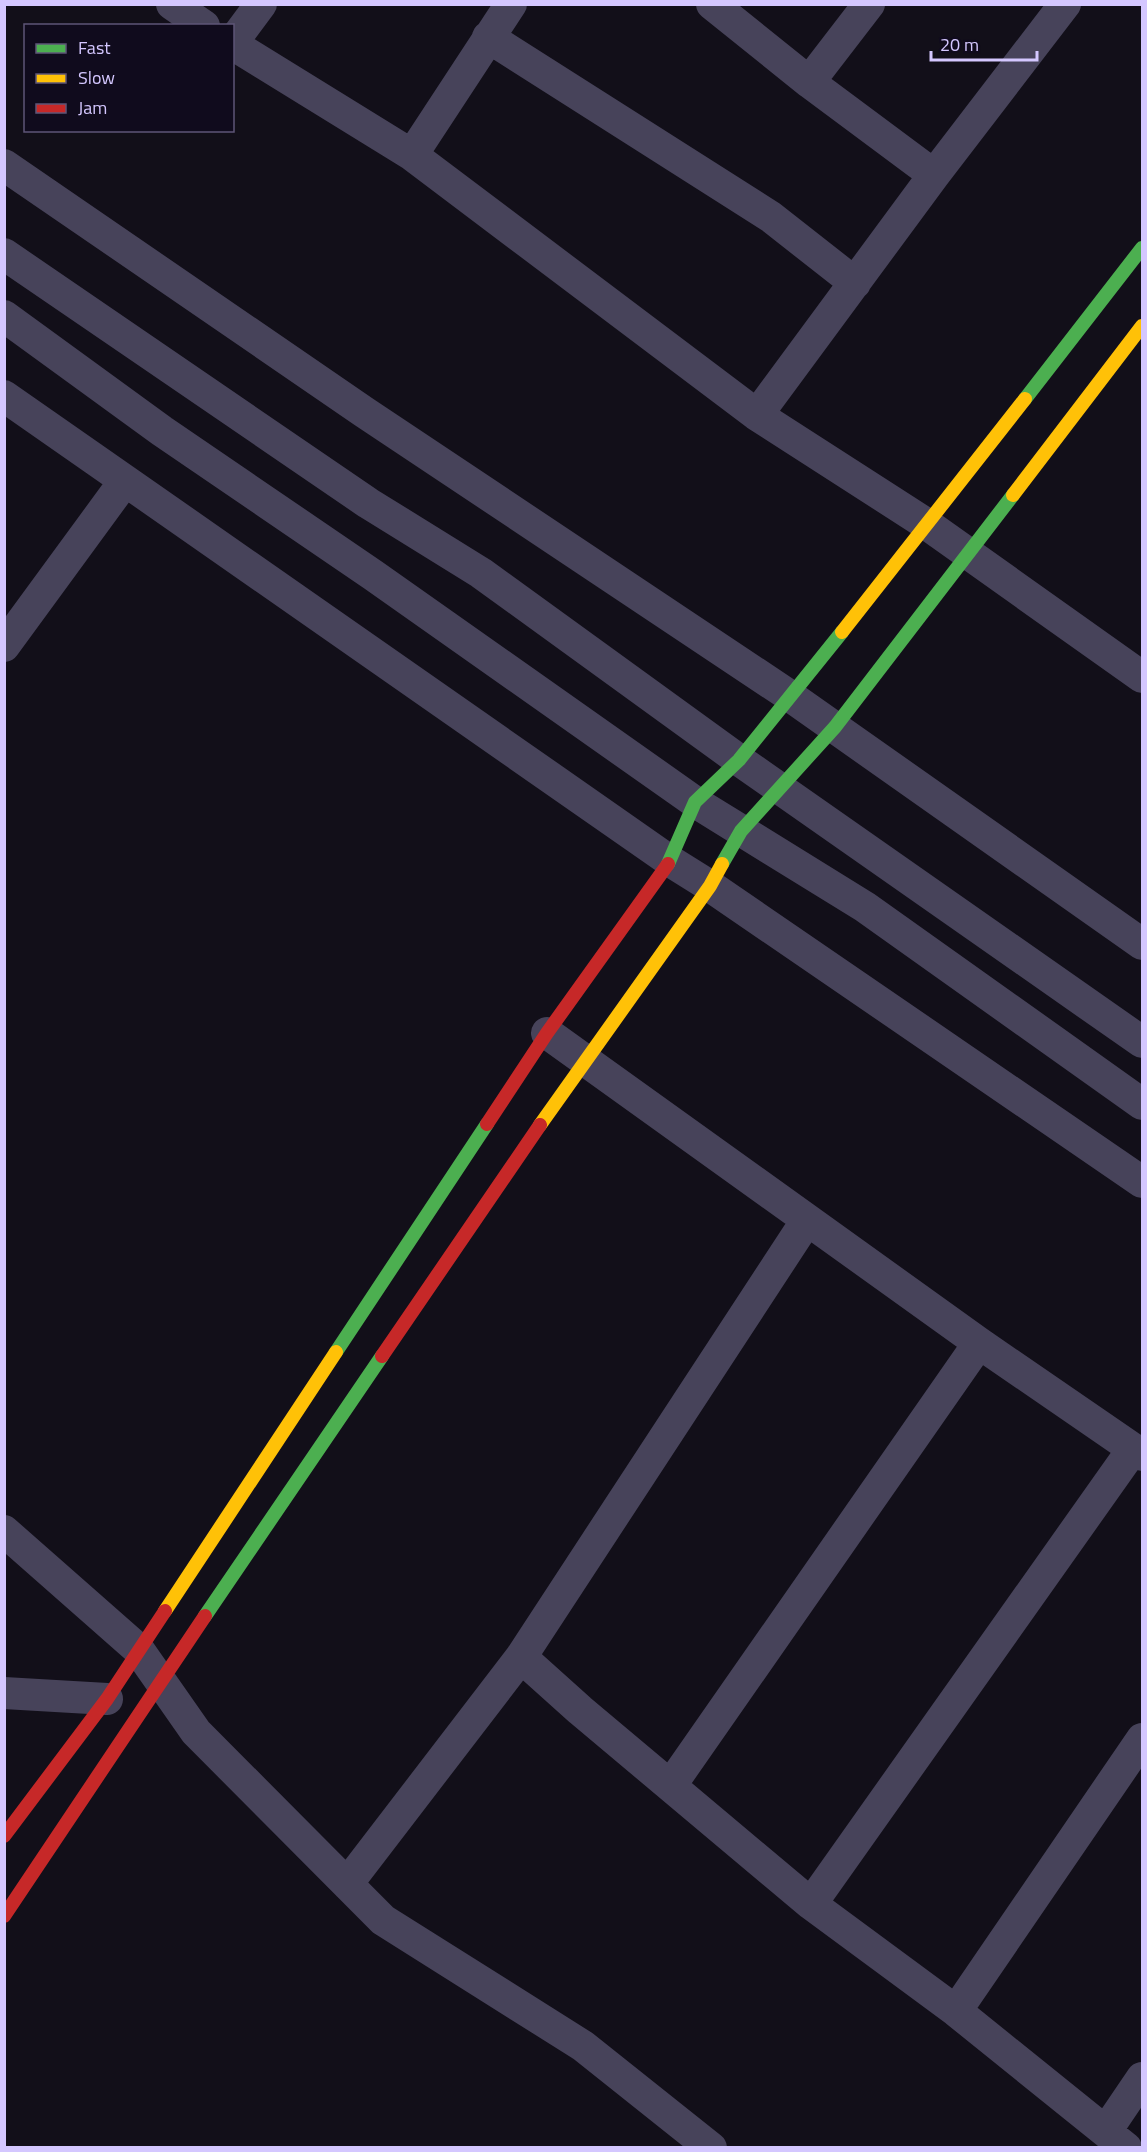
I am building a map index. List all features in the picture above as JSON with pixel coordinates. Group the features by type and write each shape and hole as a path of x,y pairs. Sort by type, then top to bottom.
{"street":[{"path":"172,4 201,24"},
{"path":"234,41 261,4"},
{"path":"412,155 511,4"},
{"path":"712,4 809,82 934,175"},
{"path":"809,82 869,4"},
{"path":"757,415 934,175 1065,4"},
{"path":"488,37 771,217 855,283"},
{"path":"234,45 412,155 757,415 928,525 1143,677"},
{"path":"4,165 364,412 790,696 1143,944"},
{"path":"4,1836 107,1699 547,1033 670,861 695,802 739,760 928,525 1143,248"},
{"path":"4,254 368,503 481,573 739,760 1143,1042"},
{"path":"4,316 162,431 373,575 695,802 865,907 1143,1104"},
{"path":"4,1916 160,1681 584,1060 710,886 741,831 835,727 1143,326"},
{"path":"4,396 124,482 382,658 670,861 1143,1182"},
{"path":"4,646 124,482"},
{"path":"547,1033 979,1343 1138,1452 811,1904"},
{"path":"347,1884 521,1657 807,1220"},
{"path":"671,1785 979,1343"},
{"path":"4,1531 138,1649 196,1732 383,1920 583,2046 711,2148"},
{"path":"521,1657 580,1710 811,1904 956,2011 1116,2139 1143,2078"},
{"path":"4,1693 107,1699"},
{"path":"956,2011 1143,1739"}],"traffic: fast":[{"path":"1025,399 1142,248"},
{"path":"722,864 741,831 835,727 1013,495"},
{"path":"668,864 695,802 739,760 842,632"},
{"path":"336,1352 487,1124"},
{"path":"205,1616 382,1356"}],"traffic: slow":[{"path":"1013,495 1142,326"},
{"path":"842,632 1025,399"},
{"path":"540,1125 710,886 722,864"},
{"path":"165,1611 336,1352"}],"traffic: jam":[{"path":"487,1124 547,1033 668,864"},
{"path":"382,1356 540,1125"},
{"path":"4,1836 107,1699 165,1611"},
{"path":"4,1916 205,1616"}]}
